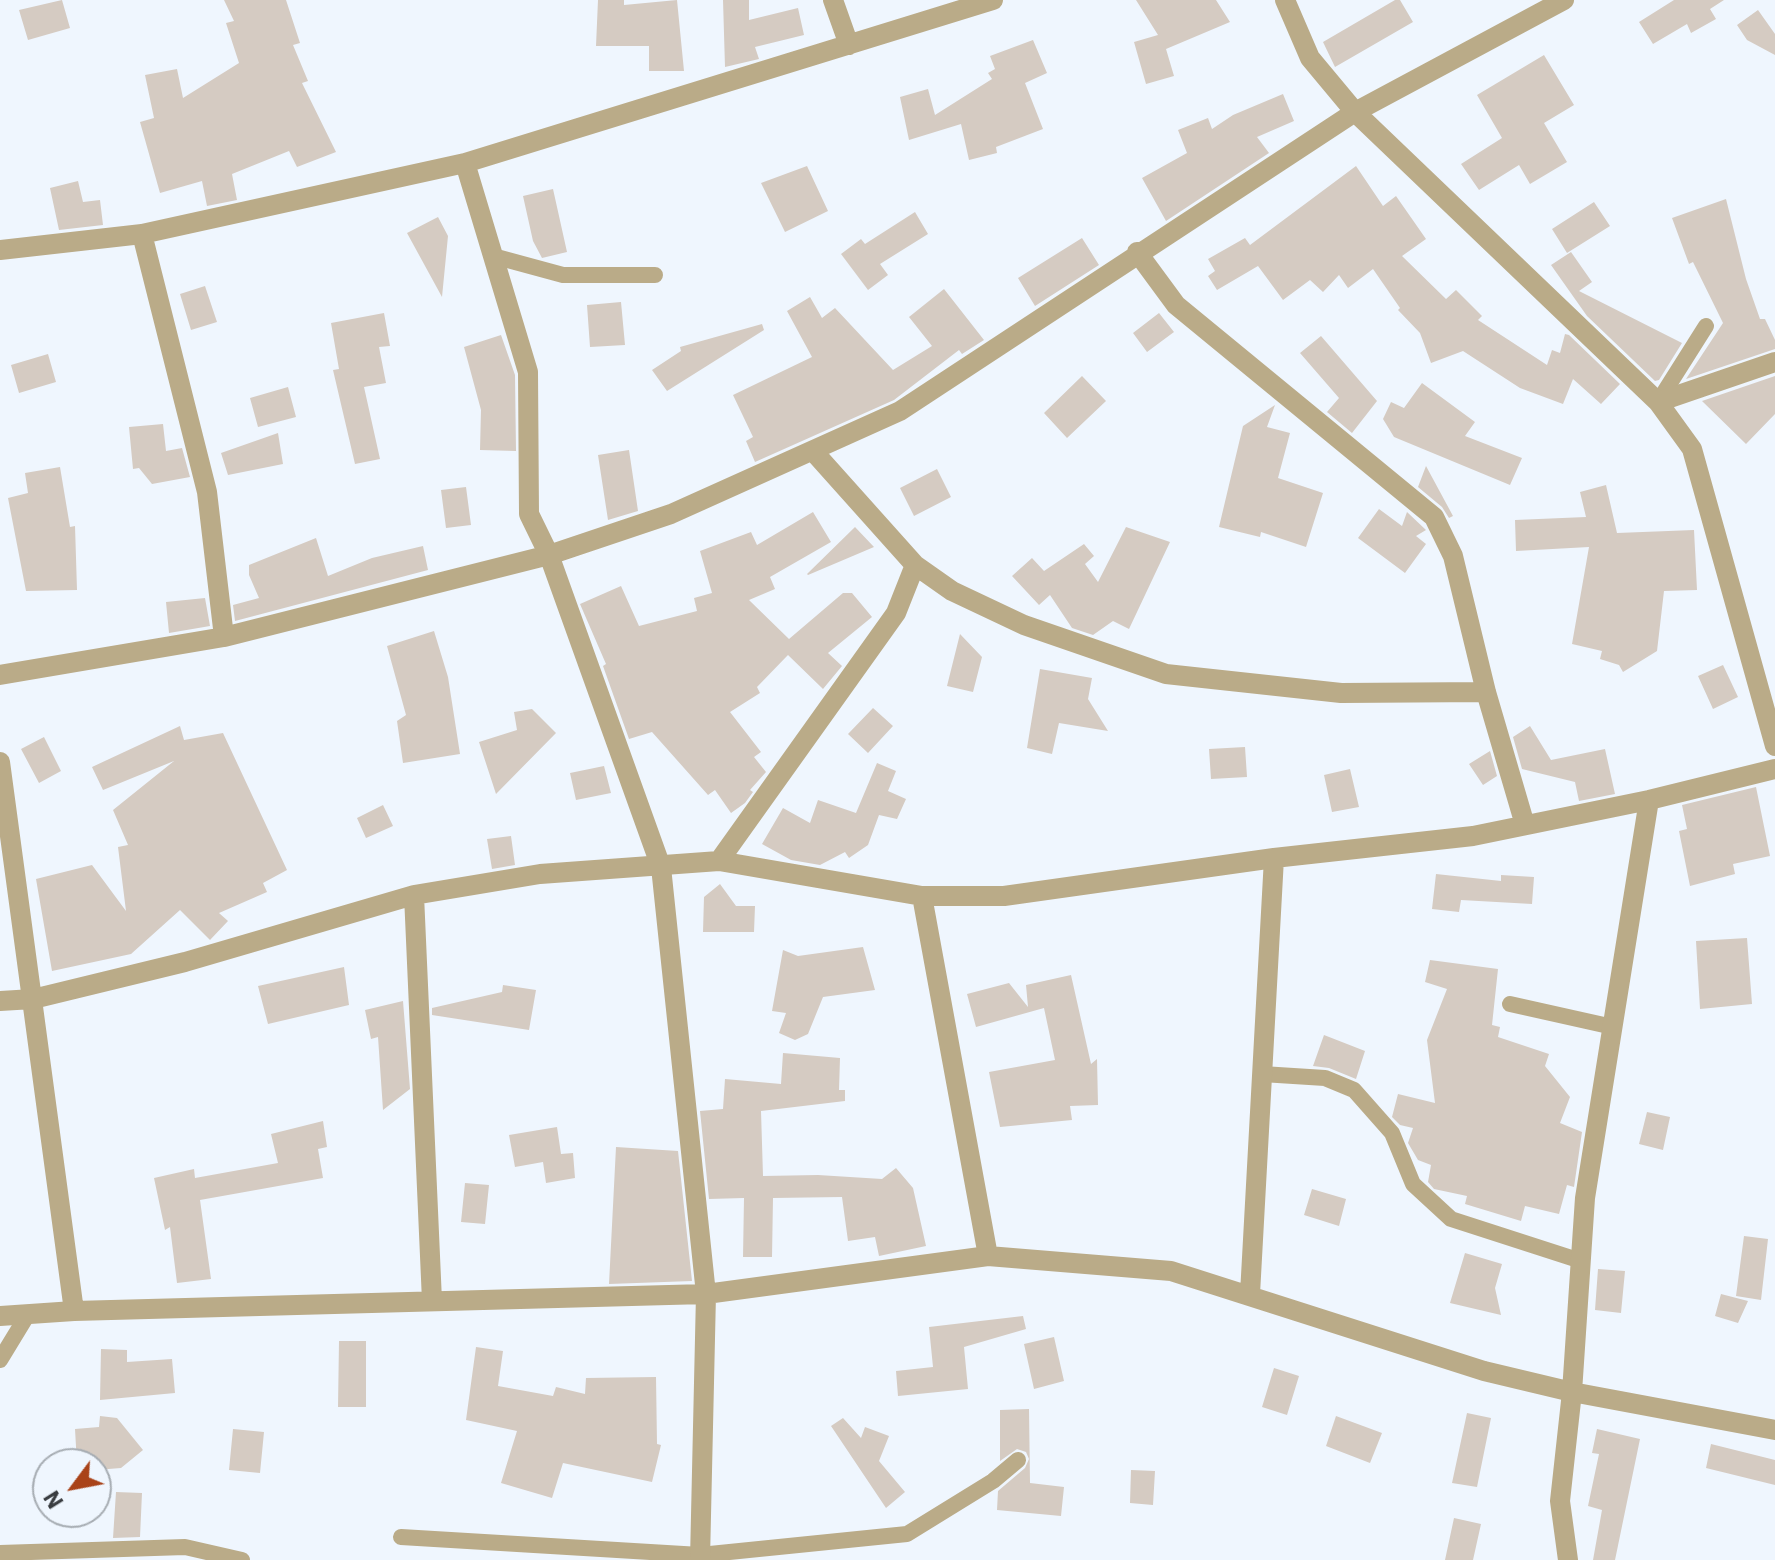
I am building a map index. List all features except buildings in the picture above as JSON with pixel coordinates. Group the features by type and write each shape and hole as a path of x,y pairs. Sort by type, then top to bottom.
{"street":[{"path":"833,0 849,45"},
{"path":"0,250 142,234 465,163 993,0"},
{"path":"1285,0 1310,58 1355,112 1658,402 1692,449 1775,746"},
{"path":"0,675 224,637 549,555 671,514 900,411 1137,252 1355,112 1564,0"},
{"path":"465,163 528,372 529,514 549,555 661,867 706,1294 700,1558"},
{"path":"142,234 207,492 224,637"},
{"path":"1137,252 1176,305 1434,517 1453,556 1486,692 1525,825"},
{"path":"1658,402 1775,362"},
{"path":"813,451 915,565 952,591 1024,625 1166,674 1341,693 1486,692"},
{"path":"719,861 896,613 915,565"},
{"path":"0,762 74,1311"},
{"path":"0,1001 33,999 185,962 414,895 540,874 719,861 922,896 1004,896 1274,858 1473,836 1649,800 1775,769"},
{"path":"1568,1560 1560,1501 1572,1392 1585,1198 1649,800"},
{"path":"1250,1294 1274,858"},
{"path":"414,895 432,1301"},
{"path":"922,896 988,1256"},
{"path":"0,1316 74,1311 706,1294 988,1256 1171,1271 1484,1371 1572,1392 1775,1430"}],"lane":[{"path":"493,256 563,275 655,275"},
{"path":"1658,402 1706,326"},
{"path":"1510,1004 1613,1027"},
{"path":"1262,1074 1325,1078 1354,1090 1392,1133 1413,1184 1451,1219 1581,1261"},
{"path":"0,1360 28,1314"},
{"path":"401,1537 700,1558 907,1534 993,1481 1018,1460"},
{"path":"0,1553 185,1547 242,1560"}]}
